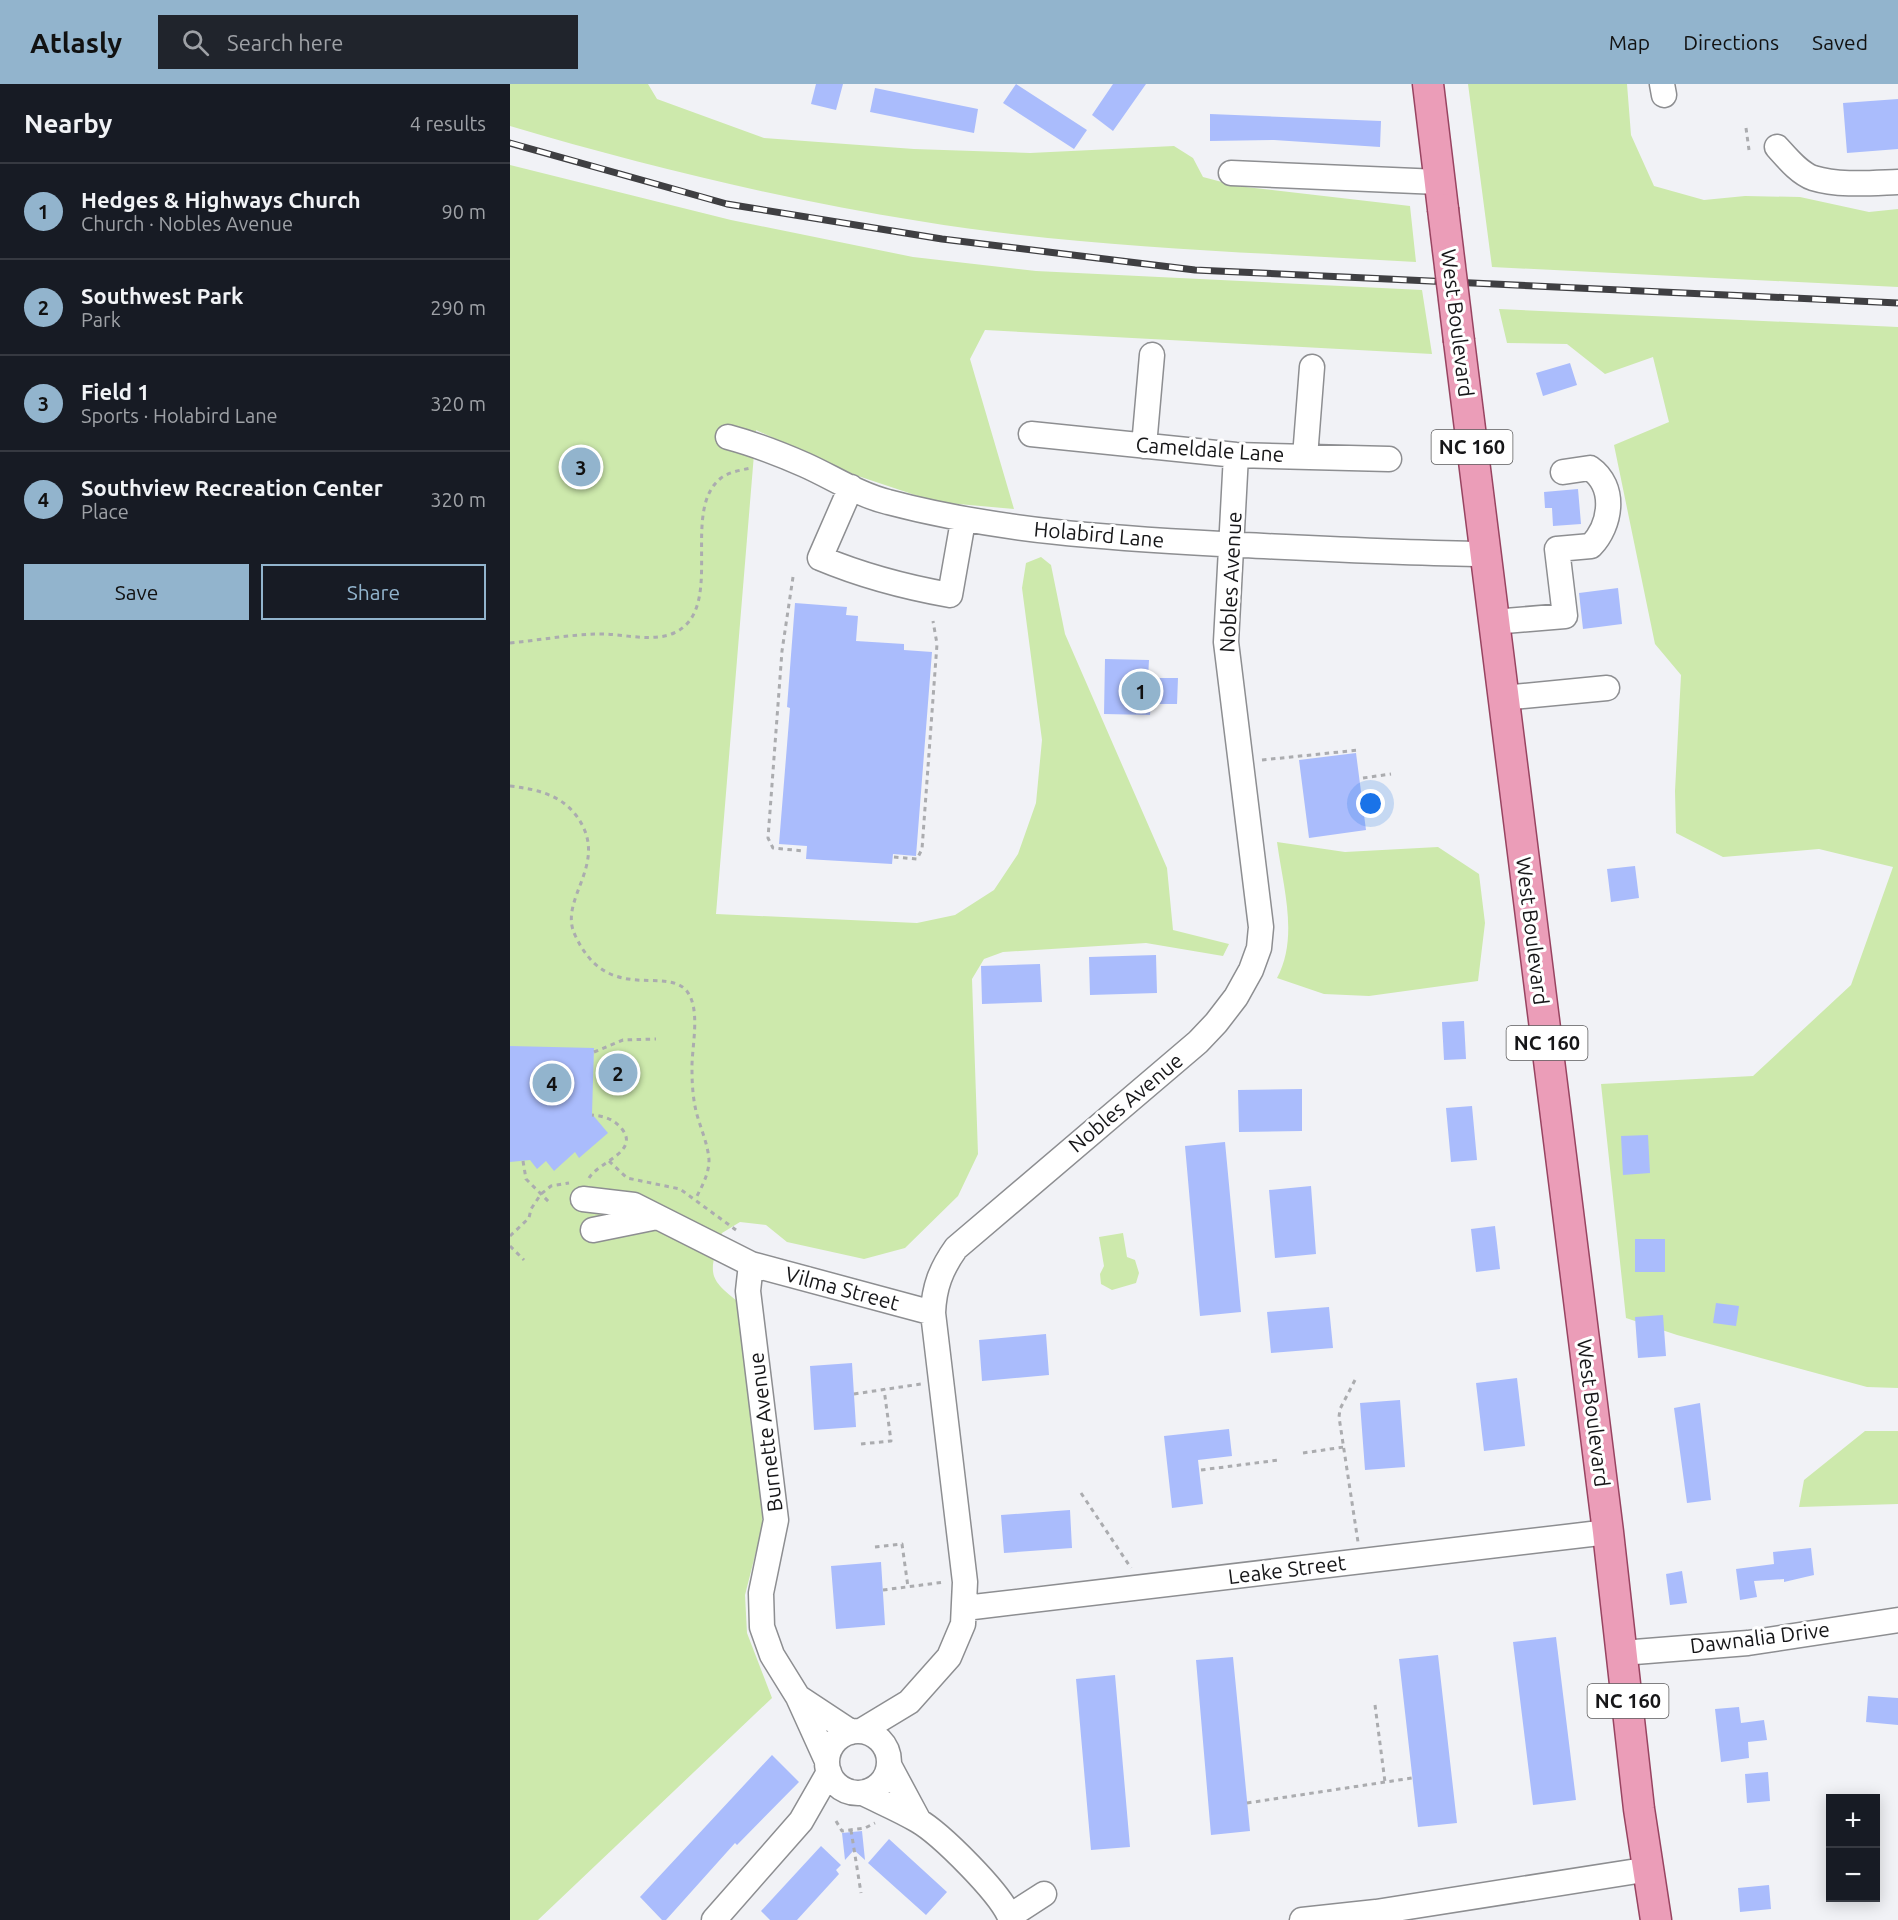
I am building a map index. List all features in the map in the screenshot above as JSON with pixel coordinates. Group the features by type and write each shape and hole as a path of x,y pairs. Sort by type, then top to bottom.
{"main road":[{"name":"West Boulevard","path":"1428,84 1493,622 1608,1532 1639,1809 1656,1920"}],"street":[{"path":"1777,147 1791,163 1812,178 1857,183 1898,182"},
{"path":"1231,173 1441,195"},
{"path":"1144,446 1152,355"},
{"path":"1305,457 1312,367"},
{"name":"Cameldale Lane","path":"1031,434 1236,455 1389,459"},
{"name":"Holabird Lane","path":"728,437 755,444 884,502 963,521 1020,529 1233,544 1485,554"},
{"name":"Nobles Avenue","path":"856,1731 909,1702 949,1656 958,1642 965,1608 965,1582 933,1313 936,1284 945,1264 956,1248 1198,1042 1236,997 1251,970 1258,948 1261,927 1227,658 1236,455"},
{"path":"1493,622 1565,616 1557,549 1591,546 1602,534 1609,516 1607,492 1599,475 1590,468 1563,472"},
{"path":"851,487 820,558 857,574 906,588 950,595 963,521"},
{"path":"1503,698 1607,688"},
{"name":"Vilma Street","path":"580,1189 634,1204 752,1264 933,1313"},
{"path":"593,1230 657,1217"},
{"name":"Burnette Avenue","path":"752,1264 748,1291 777,1520 761,1593 762,1627 772,1655 798,1697 828,1767"},
{"name":"Leake Street","path":"965,1608 1608,1532"},
{"name":"Dawnalia Drive","path":"1622,1653 1748,1643 1898,1620"},
{"name":"Burnette Avenue","path":"798,1697 856,1731"},
{"name":"Nobles Avenue","path":"889,1760 909,1702"},
{"path":"714,1920 801,1821 828,1767 835,1742 856,1731 879,1738 919,1821"},
{"path":"801,1821 882,1782 889,1760"},
{"path":"828,1767 842,1789 858,1793 919,1821 985,1880 1010,1918 1044,1894"},
{"path":"1302,1920 1385,1910 1650,1869"}],"path":[{"path":"1746,128 1749,150"},
{"path":"510,643 597,634 657,637 668,635 685,626 696,610 699,596 704,517 710,492 723,476 751,468"},
{"path":"793,577 782,651 768,838 773,848 804,851"},
{"path":"894,857 917,859 922,849 937,644 933,621"},
{"path":"1263,760 1359,750"},
{"path":"1363,778 1391,774"},
{"path":"510,786 546,793 560,800 569,807 585,829 590,855 571,922 574,934 593,962 609,974 623,980 678,985 689,995 693,1014 692,1087 709,1163 705,1180 696,1198"},
{"path":"594,1052 622,1040 656,1039"},
{"path":"510,1236 529,1218 531,1209 541,1194 550,1186 580,1189 597,1168 624,1148 626,1135 616,1122 592,1115"},
{"path":"523,1161 526,1179 549,1202"},
{"path":"609,1161 627,1178 680,1189 696,1198 736,1230"},
{"path":"510,1245 524,1260"},
{"path":"1355,1380 1340,1409 1359,1550"},
{"path":"854,1394 922,1384"},
{"path":"861,1444 891,1441 884,1389"},
{"path":"1303,1453 1344,1447"},
{"path":"1202,1470 1280,1460"},
{"path":"1081,1493 1132,1570"},
{"path":"875,1547 902,1544 908,1587"},
{"path":"883,1590 947,1582"},
{"path":"1375,1705 1385,1782"},
{"path":"1247,1803 1412,1778"},
{"path":"836,1821 842,1831 865,1828 885,1818"},
{"path":"851,1830 861,1893"}],"green space":[{"path":"510,84 648,84 657,99 764,138 914,149 1030,153 1174,146 1193,158 1203,177 1237,186 1410,206 1416,262 1167,248 1043,237 919,221 765,192 611,155 510,126"},
{"path":"1468,84 1627,84 1631,135 1654,186 1704,200 1745,196 1800,197 1869,212 1898,209 1898,287 1492,267"},
{"path":"510,165 731,220 913,257 1036,271 1422,290 1432,354 985,330 970,359 1014,509 936,502 855,475 756,430 716,914 917,923 955,915 994,890 1018,854 1036,803 1042,740 1022,588 1026,563 1041,557 1051,565 1065,634 1167,868 1173,930 1229,944 1223,956 1146,943 1003,952 984,959 972,979 978,1154 958,1196 905,1248 864,1259 787,1242 766,1225 740,1222 722,1233 713,1267 716,1281 741,1304 763,1524 745,1595 747,1633 772,1698 538,1920 510,1920"},
{"path":"1499,309 1898,327 1898,1388 1867,1387 1677,1335 1626,1318 1601,1084 1753,1076 1851,985 1893,867 1819,849 1723,857 1676,833 1675,791 1681,675 1655,644 1614,445 1669,422 1653,357 1605,374 1567,344 1507,343"},
{"path":"1277,842 1345,852 1438,847 1479,874 1485,923 1478,981 1369,996 1324,994 1277,978 1284,962 1287,946 1288,912"},
{"path":"1123,1233 1127,1257 1135,1260 1139,1273 1136,1283 1112,1290 1101,1284 1100,1274 1104,1266 1099,1237"},
{"path":"1865,1431 1898,1431 1898,1504 1799,1507 1804,1480"}],"building":[{"path":"816,84 843,84 836,110 811,104"},
{"path":"1016,84 1087,130 1074,149 1003,103"},
{"path":"1113,84 1146,84 1113,131 1092,115"},
{"path":"875,88 978,109 974,133 870,112"},
{"path":"1898,99 1898,149 1847,153 1843,103"},
{"path":"1210,114 1381,121 1380,147 1274,140 1210,141"},
{"path":"1570,363 1577,385 1543,396 1536,373"},
{"path":"1578,489 1581,524 1553,526 1552,508 1545,508 1544,492"},
{"path":"1618,588 1622,624 1583,629 1579,593"},
{"path":"795,603 847,607 846,615 858,616 856,641 904,644 904,650 932,652 916,856 893,854 892,864 806,859 807,846 779,844 790,708 787,707"},
{"path":"1105,659 1149,660 1148,678 1178,678 1177,704 1151,704 1150,715 1104,714"},
{"path":"1356,753 1366,830 1309,838 1299,760"},
{"path":"1635,866 1639,898 1611,902 1607,869"},
{"path":"1156,955 1157,993 1090,995 1089,957"},
{"path":"1040,964 1042,1002 982,1004 981,966"},
{"path":"1464,1021 1466,1059 1444,1060 1442,1022"},
{"path":"510,1046 594,1048 592,1114 608,1133 579,1158 575,1152 554,1171 546,1161 537,1169 530,1160 510,1162"},
{"path":"1302,1089 1302,1131 1239,1132 1238,1090"},
{"path":"1472,1106 1477,1160 1451,1162 1446,1108"},
{"path":"1648,1135 1650,1173 1623,1175 1621,1136"},
{"path":"1225,1142 1241,1312 1200,1316 1185,1146"},
{"path":"1311,1186 1316,1254 1275,1258 1269,1190"},
{"path":"1495,1226 1500,1269 1476,1272 1471,1229"},
{"path":"1635,1239 1665,1239 1665,1272 1635,1272"},
{"path":"1716,1303 1739,1306 1736,1326 1713,1323"},
{"path":"1329,1307 1333,1348 1271,1353 1267,1312"},
{"path":"1663,1315 1666,1356 1638,1358 1635,1317"},
{"path":"1046,1334 1049,1375 982,1381 979,1340"},
{"path":"852,1363 856,1427 814,1430 810,1366"},
{"path":"1517,1378 1525,1446 1484,1451 1476,1383"},
{"path":"1400,1400 1405,1467 1365,1470 1360,1403"},
{"path":"1700,1403 1711,1500 1687,1503 1674,1408"},
{"path":"1229,1429 1232,1456 1198,1460 1203,1504 1172,1508 1164,1436"},
{"path":"1070,1510 1072,1548 1004,1553 1001,1515"},
{"path":"1811,1548 1814,1575 1784,1582 1784,1579 1754,1581 1757,1597 1740,1600 1736,1569 1774,1564 1773,1552"},
{"path":"881,1562 885,1625 836,1629 831,1566"},
{"path":"1682,1571 1687,1603 1670,1605 1666,1574"},
{"path":"1556,1637 1576,1800 1533,1805 1513,1642"},
{"path":"1438,1655 1457,1823 1418,1827 1399,1659"},
{"path":"1233,1657 1250,1831 1211,1835 1196,1660"},
{"path":"1115,1675 1130,1847 1091,1850 1076,1679"},
{"path":"1868,1696 1898,1698 1898,1725 1866,1722"},
{"path":"1739,1707 1741,1723 1764,1720 1767,1740 1748,1742 1749,1758 1721,1762 1715,1709"},
{"path":"772,1755 799,1782 737,1845 735,1843 666,1920 662,1920 640,1897"},
{"path":"1768,1772 1770,1801 1747,1803 1745,1774"},
{"path":"862,1831 865,1860 854,1850 845,1860 842,1833"},
{"path":"889,1839 947,1892 926,1915 868,1863"},
{"path":"821,1846 841,1865 836,1870 839,1874 797,1920 770,1920 761,1911"},
{"path":"1769,1885 1771,1909 1740,1912 1738,1888"}],"railway":[{"path":"510,143 727,204 942,239 1195,270 1898,303"}],"place":[{"name":"Field 1","path":"581,467"},
{"name":"Hedges & Highways Church","path":"1141,691"},
{"name":"Southwest Park","path":"618,1073"},
{"name":"Southview Recreation Center","path":"552,1083"}]}
